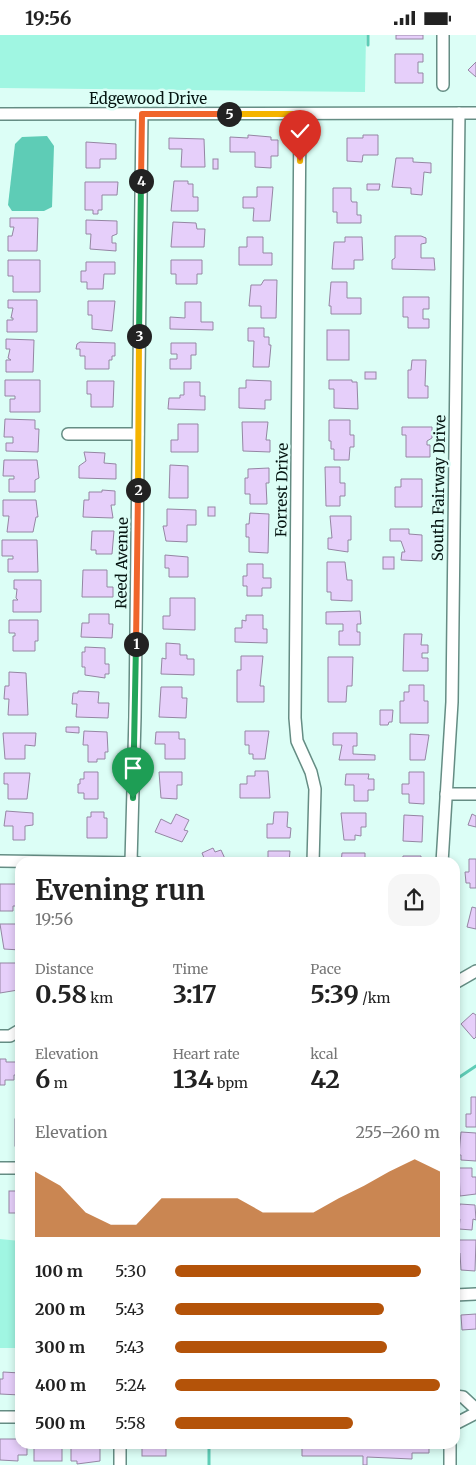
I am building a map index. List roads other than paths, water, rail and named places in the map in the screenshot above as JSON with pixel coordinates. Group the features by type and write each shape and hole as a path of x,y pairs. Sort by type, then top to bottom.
{"street":[{"path":"443,35 444,85"},
{"name":"South Fairway Drive","path":"442,857 452,702 459,113"},
{"name":"Edgewood Drive","path":"0,114 476,113"},
{"name":"Reed Avenue","path":"134,857 142,114"},
{"name":"Forrest Drive","path":"300,114 295,717 297,741 311,772 315,789 313,857"},
{"path":"68,435 138,435"},
{"path":"446,795 476,794"},
{"path":"0,861 15,861"},
{"path":"460,980 476,971"},
{"path":"0,1036 10,1036 15,1033"},
{"path":"0,1168 15,1168"},
{"path":"460,1295 476,1294"},
{"path":"460,1397 464,1397 476,1409"},
{"path":"460,1421 476,1413"},
{"path":"0,1417 15,1417"},
{"path":"120,1449 120,1465"},
{"path":"450,1449 450,1465"}],"waterway":[{"path":"368,35 368,45"},
{"path":"460,1077 476,1066"},
{"path":"209,1449 209,1465"}]}
